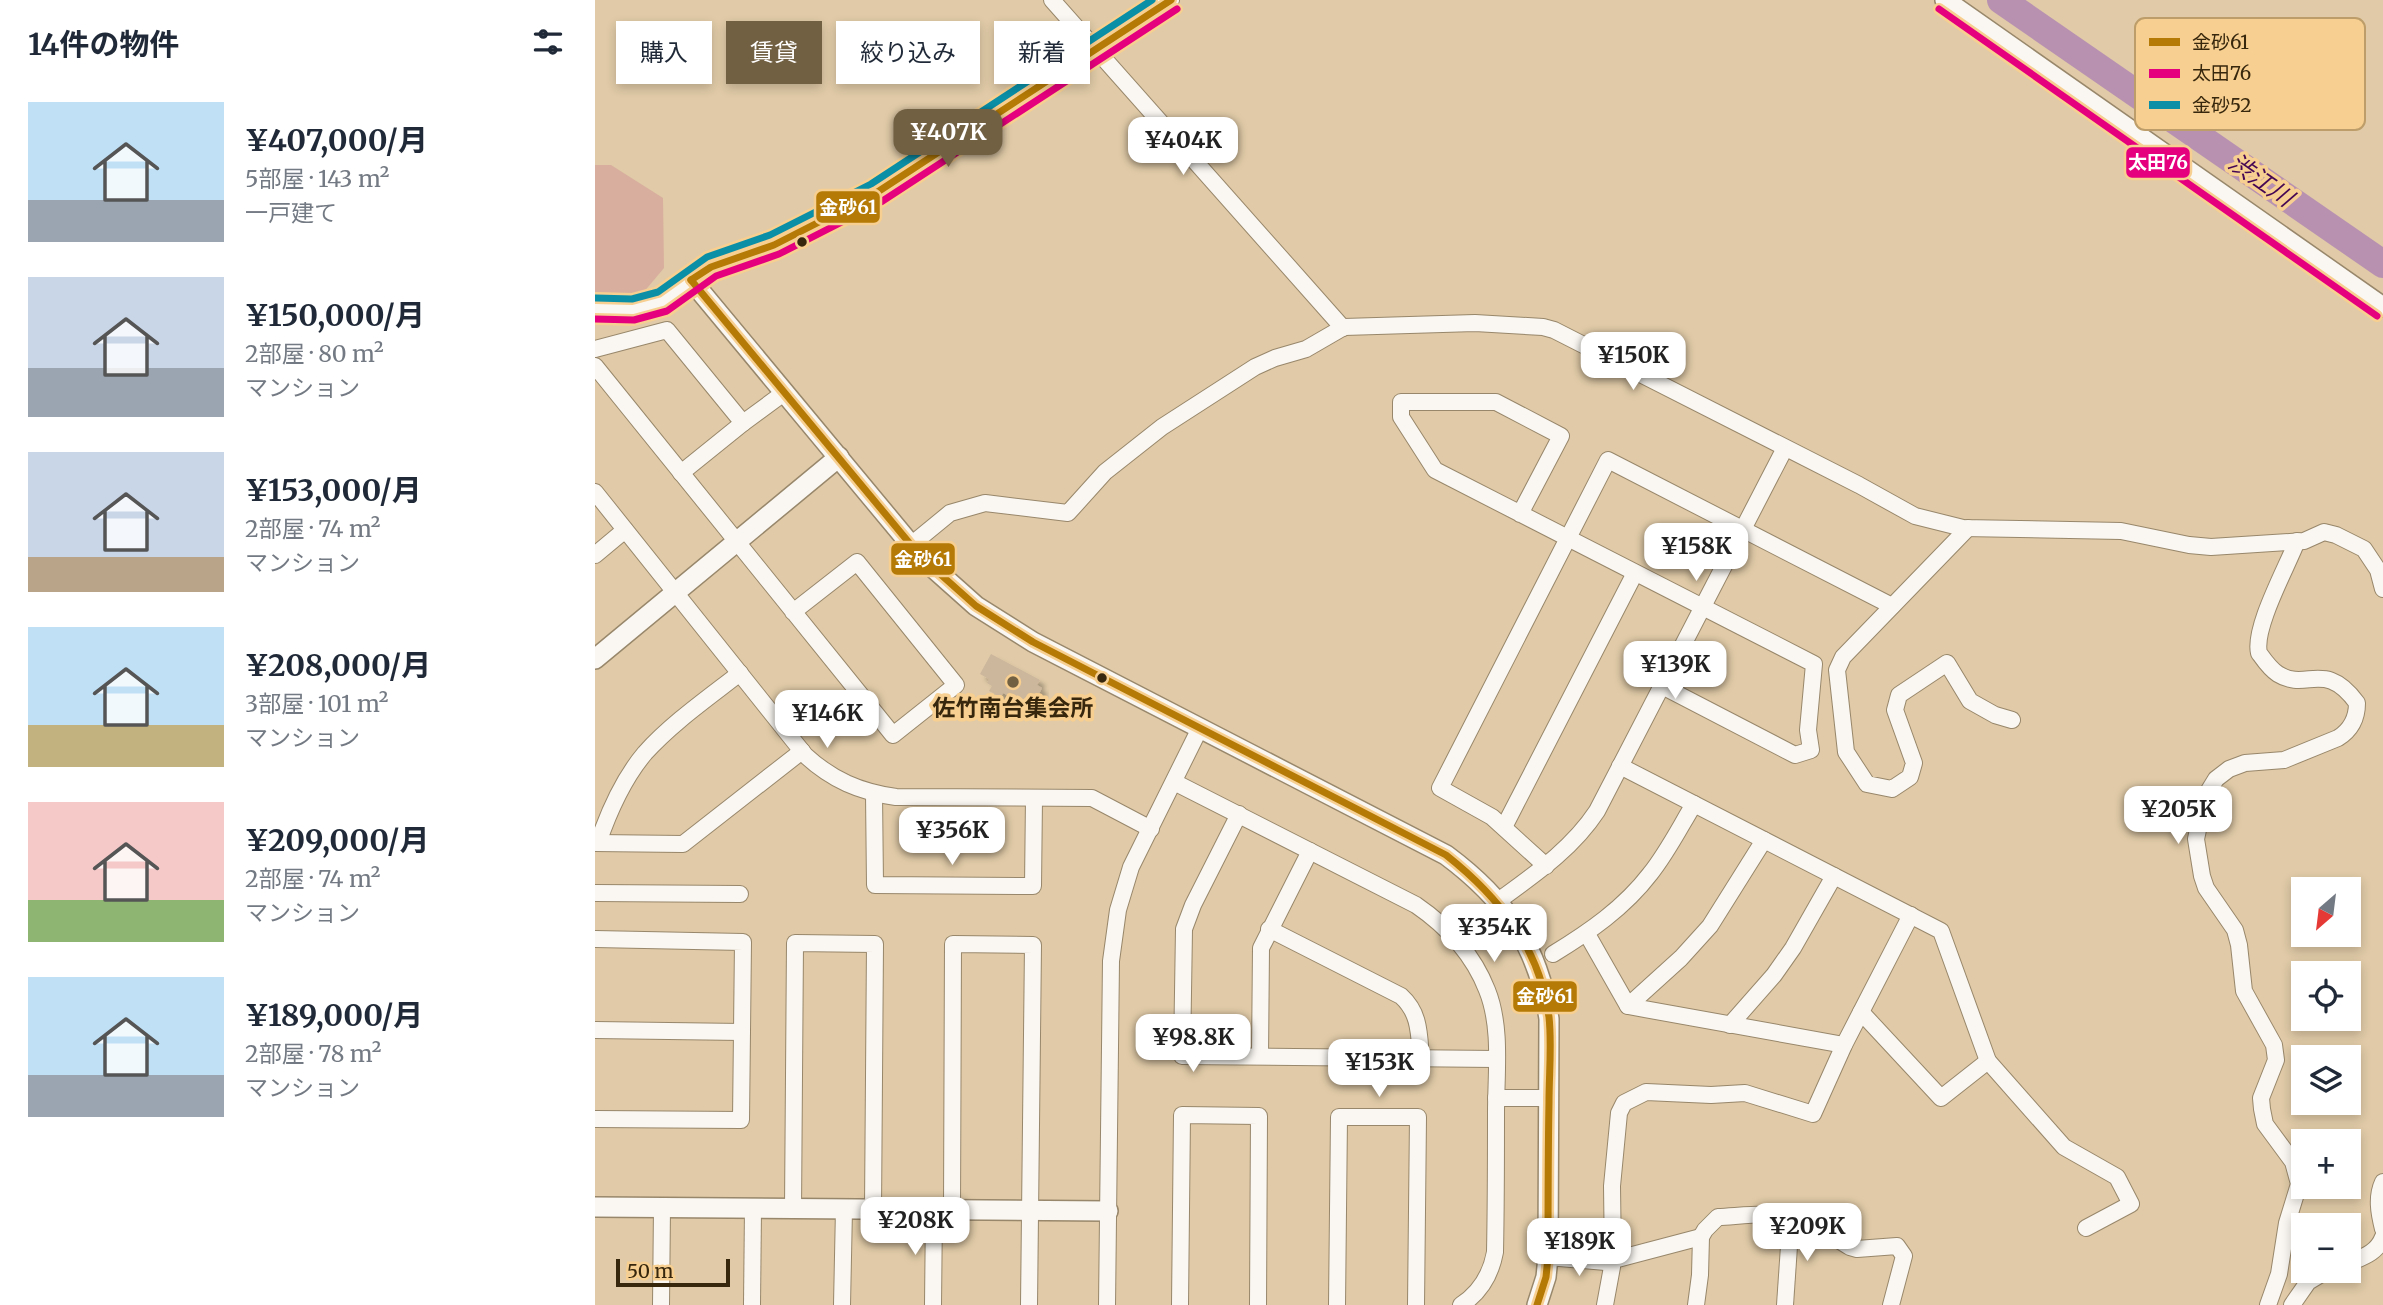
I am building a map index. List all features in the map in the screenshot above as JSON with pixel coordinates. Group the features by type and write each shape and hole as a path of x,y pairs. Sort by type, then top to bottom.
{"street":[{"path":"1052,0 1343,328"},
{"path":"595,308 633,310 663,301 711,267 783,240 876,192 1171,0"},
{"path":"1945,0 2383,307"},
{"path":"691,280 911,545 950,585 1006,626 1446,855 1473,875 1516,922 1546,993 1549,1019 1548,1257 1546,1277 1537,1305"},
{"path":"911,545 950,513 985,503 1068,513 1105,472 1162,427 1255,367 1306,349 1343,328 1354,325 1475,323 1543,327 1915,516 1936,523 1968,527 2121,531 2211,547 2304,541 2324,532 2364,549 2378,570 2383,589"},
{"path":"595,349 667,330 743,423"},
{"path":"595,366 793,612 893,735 956,685 857,562 793,612"},
{"path":"681,473 777,398"},
{"path":"1520,514 1561,436 1496,402 1401,402 1401,417 1435,470 1520,514 1635,573 1814,664 1808,730 1811,750 1795,755 1662,686"},
{"path":"1498,901 1546,866 1587,826 1785,448"},
{"path":"595,659 839,457"},
{"path":"1546,866 1492,817 1440,788 1608,460 1892,606"},
{"path":"595,492 802,751 816,765 842,783 874,794 896,797 1092,798 1151,829"},
{"path":"1968,527 1843,657 1837,670 1846,752 1867,784 1892,789 1910,777 1914,762 1895,710 1899,695 1947,663 1970,701 1995,715 2012,720"},
{"path":"595,555 625,530"},
{"path":"2268,1305 2279,1274 2287,1223 2299,1184 2293,1161 2265,1124 2262,1109 2261,1098 2276,1060 2274,1045 2244,991 2235,930 2206,888 2196,839 2205,797 2216,779 2235,765 2284,760 2338,738 2346,733 2357,713 2357,703 2343,686 2327,679 2294,678 2279,674 2259,653 2259,636 2263,621 2297,541"},
{"path":"1504,827 1635,573"},
{"path":"740,673 675,725 645,754 615,800 596,843 683,845 802,751"},
{"path":"1107,1305 1111,961 1114,933 1131,867 1201,728"},
{"path":"1620,766 1941,931 1988,1061 2064,1147 2117,1177 2131,1204 2086,1228"},
{"path":"1174,782 1416,905 1450,932 1464,948 1488,991 1496,1040 1493,1261 1480,1289 1461,1305"},
{"path":"874,794 874,885 1033,886 1034,798"},
{"path":"1553,954 1587,934 1611,915 1651,874 1694,804"},
{"path":"1239,814 1193,905 1184,929 1182,1056 1496,1059"},
{"path":"1627,1006 1681,958 1710,926 1764,840"},
{"path":"1260,1056 1261,948 1310,851"},
{"path":"1730,1025 1780,966 1834,876"},
{"path":"595,892 740,894"},
{"path":"1605,1305 1612,1267 1609,1261 1612,1186 1619,1113 1624,1103 1646,1093 1745,1093 1813,1114 1844,1045 1911,915"},
{"path":"1269,929 1401,996 1414,1010 1421,1058"},
{"path":"1587,934 1627,1006"},
{"path":"595,939 743,942 741,1120 595,1119"},
{"path":"793,1209 795,943 875,944 873,1210"},
{"path":"933,1305 943,1210 953,944 1033,944 1029,1305"},
{"path":"1627,1006 1844,1045"},
{"path":"1861,1012 1941,1098 1988,1061"},
{"path":"595,1030 742,1032"},
{"path":"1496,1098 1550,1098"},
{"path":"1180,1305 1182,1115 1259,1116 1258,1305"},
{"path":"1337,1305 1339,1117 1418,1117 1416,1305"},
{"path":"2383,1182 2379,1190 2379,1202 2383,1229"},
{"path":"595,1207 1108,1211"},
{"path":"661,1305 662,1208"},
{"path":"752,1305 753,1209"},
{"path":"842,1305 844,1209"},
{"path":"1696,1305 1701,1237 1705,1230 1718,1217 1776,1215 1791,1217 1857,1249 1897,1246 1904,1256 1891,1305"},
{"path":"1785,1305 1791,1217"},
{"path":"1548,1257 1609,1261 1701,1237"},
{"path":"2361,1258 2372,1253 2383,1237"},
{"path":"2292,1305 2307,1283"}],"shaded area":[{"path":"595,165 611,165 663,198 664,268 637,300 595,304"}],"building":[{"name":"佐竹南台集会所","path":"991,654 1040,680 1037,685 1042,688 1032,708 1003,693 1001,697 989,691 992,686 987,683 989,679 980,674"}],"waterway":[{"name":"渋江川","path":"2001,0 2135,93"},
{"name":"渋江川","path":"2189,130 2383,264"}],"transit line":[{"name":"金砂52","path":"596,298 632,299 658,292 707,257 770,235 871,184 1152,0"},
{"name":"金砂61","path":"691,280 711,267 774,245 876,193 1171,0"},
{"name":"太田76","path":"595,319 634,320 667,311 716,276 779,254 881,202 1177,9"},
{"name":"太田76","path":"1939,9 2377,316"},
{"name":"金砂61","path":"691,280 921,557 976,606 1033,642 1446,855 1500,907 1514,926 1537,968 1549,1017 1548,1257 1546,1277 1537,1305"}],"place":[{"name":"佐竹南台集会所","path":"1013,682"}]}
